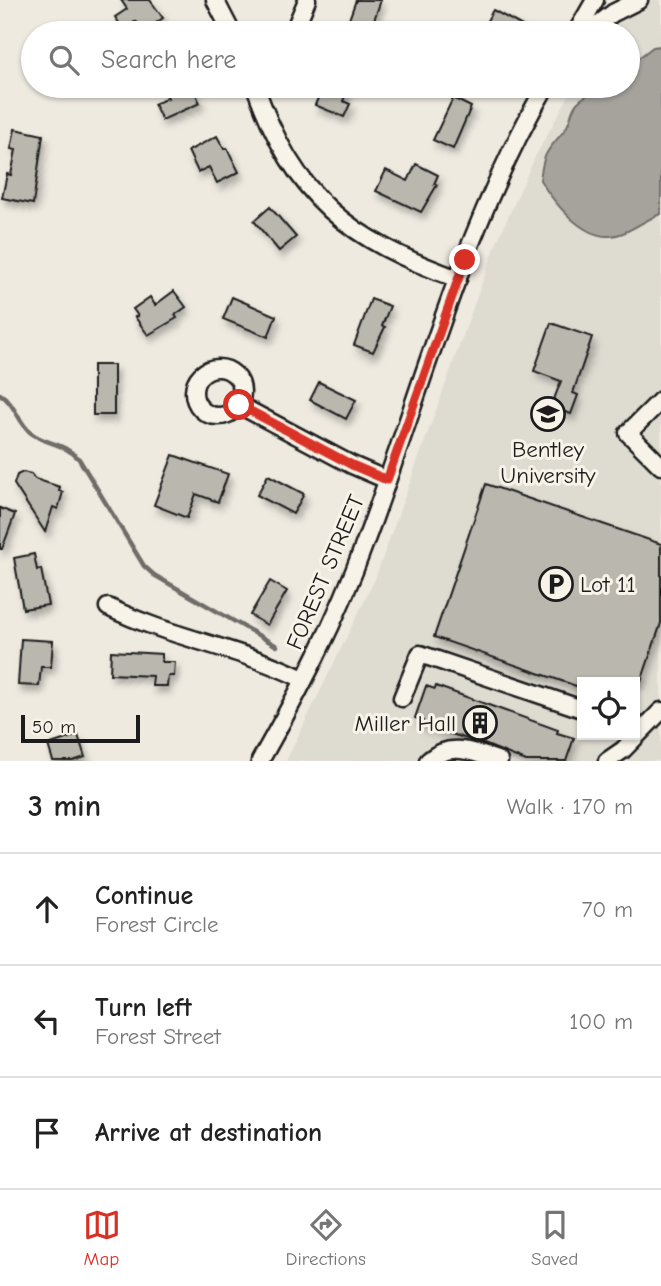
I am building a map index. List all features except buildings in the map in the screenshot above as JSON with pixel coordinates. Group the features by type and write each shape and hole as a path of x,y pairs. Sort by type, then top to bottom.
{"street":[{"path":"215,0 226,21"},
{"path":"298,21 307,0"},
{"path":"583,21 595,0"},
{"path":"602,21 639,0"},
{"path":"260,98 283,153 322,202 376,243 419,265 458,279"},
{"name":"FOREST STREET","path":"260,761 303,679 354,571 458,279 494,187 540,98"},
{"path":"661,400 628,433 661,466"},
{"path":"239,405 352,465 387,480"},
{"path":"108,607 143,622 270,663 303,679"},
{"path":"402,698 421,654 577,707"},
{"path":"640,730 661,711"},
{"path":"607,761 630,740"},
{"path":"428,761 438,753 464,750 499,761"}],"shaded area":[{"name":"Bentley University","path":"623,0 661,0 661,761 286,761 375,579 496,244 536,155 567,98 640,98 640,21 611,21"},
{"path":"661,46 661,214 623,233 599,235 579,225 552,198 540,180 543,162 566,128 573,109 584,98 640,98 640,57 653,47"}],"waterway":[{"path":"0,394 31,433 67,449 79,459 144,566 154,575 277,646"}],"place":[{"name":"Bentley University","path":"548,414"},
{"name":"Lot 11","path":"556,584"},
{"name":"Miller Hall","path":"480,723"}],"route":[{"path":"239,405 352,465 387,480 465,260"}]}
